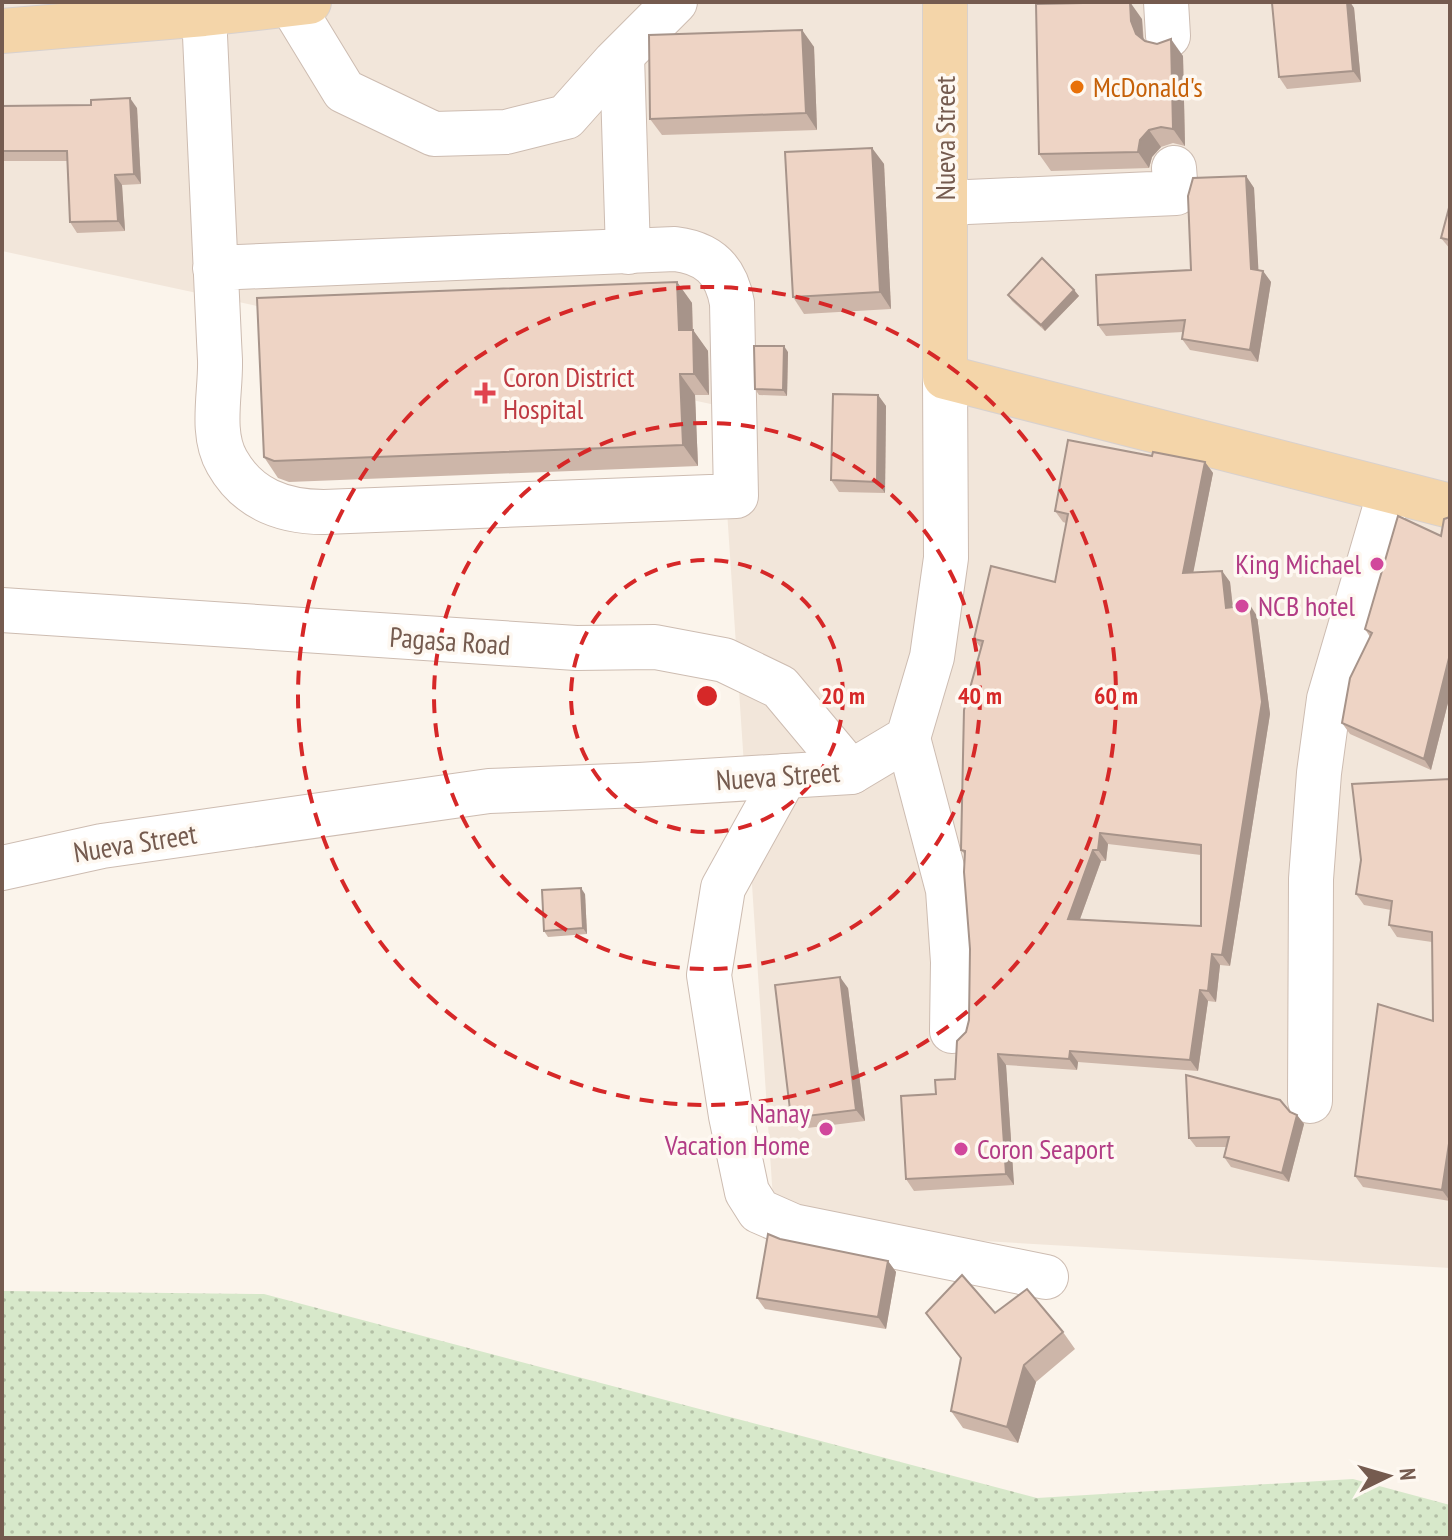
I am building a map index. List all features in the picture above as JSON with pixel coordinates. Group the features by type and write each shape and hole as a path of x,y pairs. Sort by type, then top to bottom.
{"main road":[{"name":"Nueva Street","path":"945,2 945,377"},
{"path":"2,31 300,3"},
{"path":"945,377 1450,506"}],"street":[{"path":"300,3 344,91 434,134 506,132 566,117 675,2"},
{"path":"204,14 215,268 220,366 218,436 226,460 257,496 278,507 300,512 736,496 732,303 729,286 708,258 692,251 675,249 215,268"},
{"path":"622,56 628,252"},
{"path":"945,203 1176,193 1174,168"},
{"name":"Nueva Street","path":"2,868 102,846 489,791 851,772 908,738 932,657 946,558 945,377"},
{"path":"1310,1101 1311,879 1319,773 1329,699 1390,491"},
{"name":"Pagasa Road","path":"2,610 576,648 655,647 724,660 780,687 851,772"},
{"path":"908,738 948,890 953,962 952,1031"},
{"path":"785,776 723,888 709,975 731,1116 747,1192 759,1211 793,1226 1046,1277"}],"shaded area":[{"path":"2,2 1450,2 1450,1268 775,1229 720,406 2,251"}],"green space":[{"path":"2,1291 264,1294 1037,1498 1353,1479 1450,1505 1450,1538 2,1538"}],"building":[{"path":"1130,2 1131,21 1136,34 1145,41 1157,44 1171,39 1173,129 1161,127 1149,130 1140,140 1138,152 1039,154 1036,4"},
{"path":"1347,2 1353,71 1279,77 1272,3"},
{"path":"802,30 806,113 650,119 649,35"},
{"path":"130,98 134,174 115,175 118,221 70,222 67,151 2,151 2,106 91,105 91,100"},
{"path":"872,148 880,292 793,297 785,152"},
{"path":"1246,176 1251,269 1263,271 1250,350 1182,339 1185,320 1098,325 1096,275 1191,270 1188,196 1193,178"},
{"path":"1450,204 1450,240 1441,238"},
{"path":"1042,258 1074,290 1041,325 1008,295"},
{"name":"Coron District Hospital","path":"677,282 679,330 693,330 694,374 680,374 683,445 274,461 264,457 257,298"},
{"path":"754,346 784,346 783,390 755,389"},
{"path":"833,394 878,395 877,482 831,480"},
{"path":"1068,440 1152,456 1153,452 1205,462 1183,573 1222,571 1226,608 1250,605 1262,702 1222,955 1212,954 1208,991 1200,990 1190,1060 1070,1051 1069,1059 998,1054 1006,1174 906,1179 901,1096 936,1094 935,1080 955,1079 957,1041 966,1032 969,1020 970,949 965,851 961,850 964,710 983,641 974,639 991,566 1055,582 1068,514 1055,511","holes":["1100,833 1201,845 1201,926 1068,919 1093,850 1098,850"]},
{"path":"1398,516 1441,536 1444,519 1450,517 1450,654 1424,759 1342,723 1350,678 1372,633 1365,629"},
{"path":"1450,779 1450,1137 1442,1190 1355,1176 1378,1004 1433,1021 1432,932 1389,925 1392,901 1356,894 1361,860 1352,784"},
{"path":"581,888 583,928 544,931 542,890"},
{"path":"840,977 856,1110 791,1118 775,985"},
{"path":"1186,1075 1280,1100 1297,1115 1282,1173 1224,1157 1229,1137 1189,1138"},
{"path":"768,1234 888,1261 878,1317 757,1298"},
{"path":"962,1275 995,1313 1027,1289 1063,1332 1024,1365 1007,1427 951,1411 961,1358 926,1313"}],"place":[{"name":"McDonald's","path":"1077,87"},
{"name":"Coron District Hospital","path":"485,393"},
{"name":"King Michael","path":"1377,564"},
{"name":"NCB hotel","path":"1242,606"},
{"name":"Nanay Vacation Home","path":"826,1129"},
{"name":"Coron Seaport","path":"961,1149"}]}
